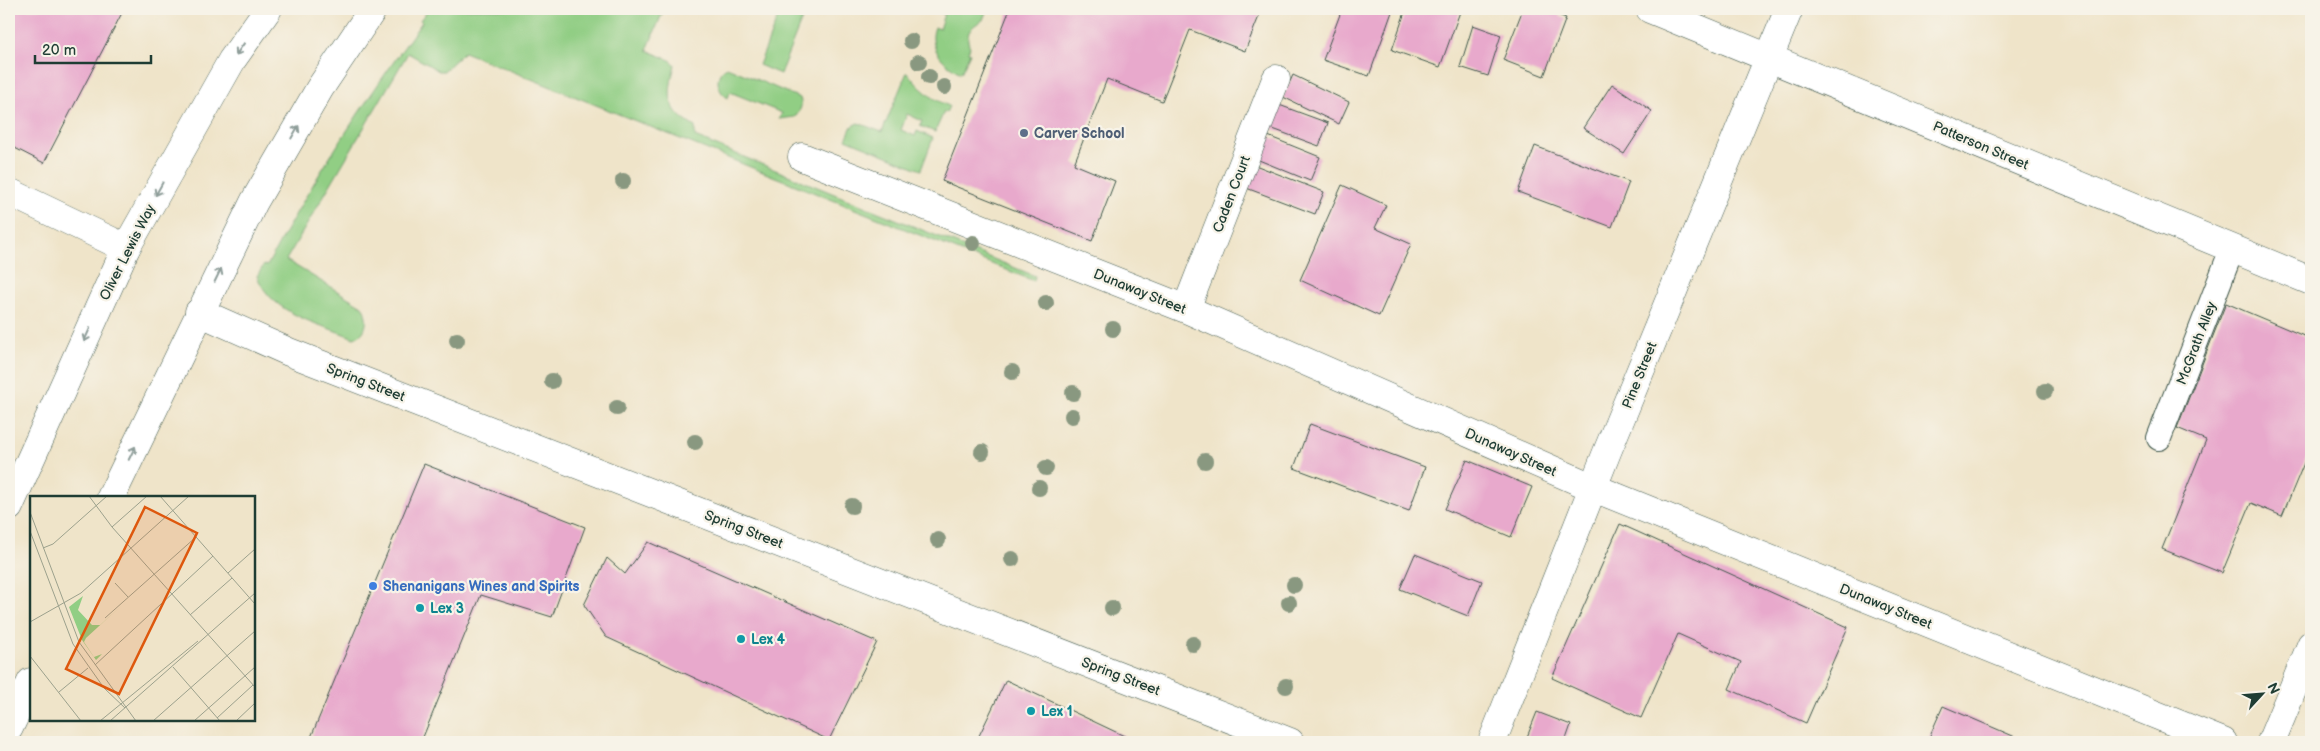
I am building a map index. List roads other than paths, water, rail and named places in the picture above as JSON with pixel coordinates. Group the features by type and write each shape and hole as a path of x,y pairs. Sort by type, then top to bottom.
{"street":[{"name":"Oliver Lewis Way","path":"9,507 126,248 232,60 268,9"},
{"path":"111,496 199,312 254,202 320,88 373,9"},
{"name":"Patterson Street","path":"1650,9 2311,281"},
{"name":"Pine Street","path":"1492,742 1789,9"},
{"name":"Caden Court","path":"1186,309 1276,79"},
{"name":"Dunaway Street","path":"802,157 1186,309 1594,488 2223,742"},
{"path":"9,192 126,248"},
{"name":"Spring Street","path":"199,312 289,352 1290,742"},
{"path":"2271,742 2311,645"},
{"path":"9,728 30,684"}],"lane":[{"name":"McGrath Alley","path":"2159,438 2232,249"}],"place":[{"name":"Carver School","path":"1024,133"},
{"name":"Shenanigans Wines and Spirits","path":"373,586"},
{"name":"Lex 3","path":"420,608"},
{"name":"Lex 4","path":"741,639"},
{"name":"Lex 1","path":"1031,711"}]}
